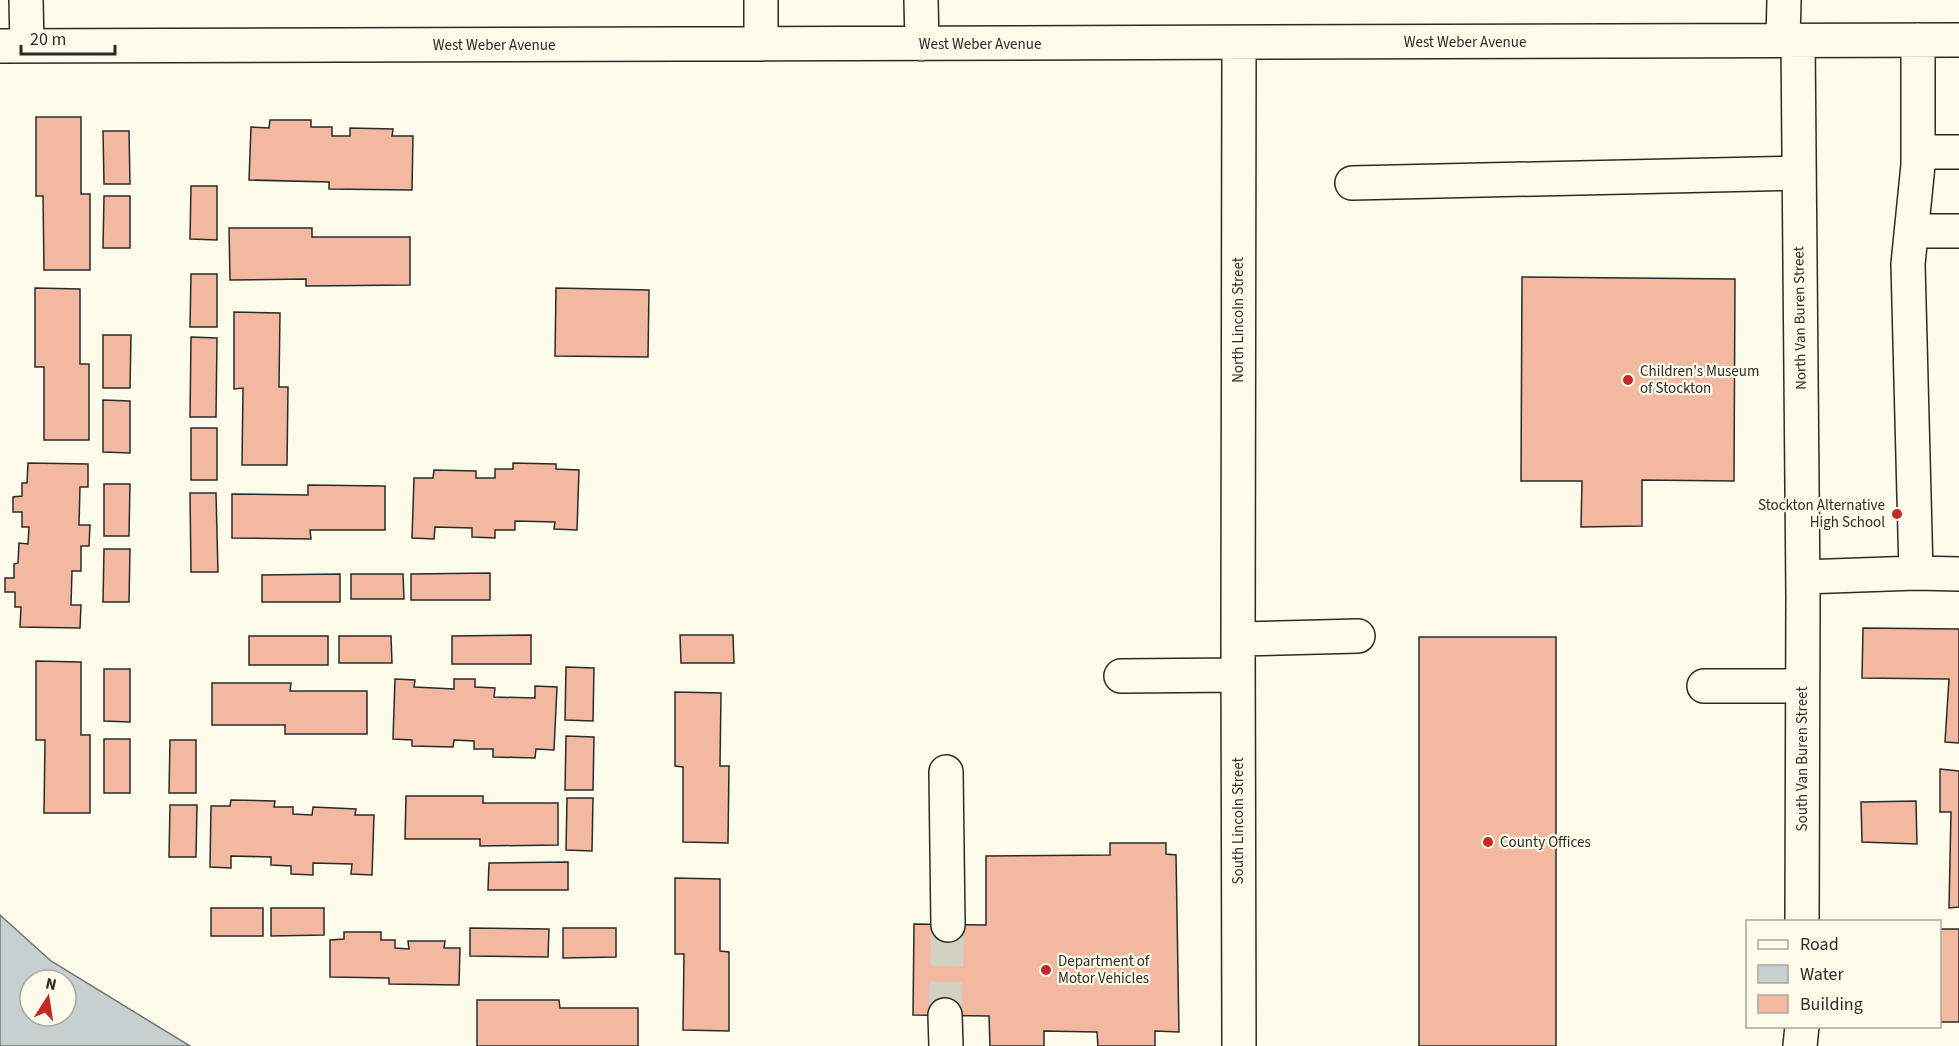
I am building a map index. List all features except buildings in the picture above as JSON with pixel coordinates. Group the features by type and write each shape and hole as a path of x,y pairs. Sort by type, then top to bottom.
{"street":[{"path":"13,46 26,0"},
{"path":"761,0 761,44"},
{"path":"921,0 922,44"},
{"name":"North Van Buren Street","path":"1784,0 1790,40 1799,173 1803,586"},
{"path":"1916,573 1908,264 1918,153 1918,40"},
{"name":"West Weber Avenue","path":"13,46 1959,40"},
{"name":"North Lincoln Street","path":"1238,596 1239,43"},
{"path":"1918,153 1959,152"},
{"path":"1352,183 1799,173"},
{"path":"1912,231 1959,231"},
{"path":"1803,586 1916,573 1959,574"},
{"name":"South Van Buren Street","path":"1802,920 1803,586"},
{"name":"South Lincoln Street","path":"1238,596 1239,1046"},
{"path":"1238,639 1358,636"},
{"path":"1121,676 1238,675"},
{"path":"1704,686 1802,686"},
{"path":"945,772 948,925"},
{"path":"1800,1046 1802,1028"}],"water":[{"path":"0,915 51,961 62,968 18,968 18,1028 78,1028 78,978 190,1046 0,1046"}],"tunnel":[{"path":"945,1015 948,925"}],"place":[{"name":"Children's Museum of Stockton","path":"1628,380"},
{"name":"Stockton Alternative High School","path":"1897,514"},
{"name":"County Offices","path":"1488,842"},
{"name":"Department of Motor Vehicles","path":"1046,970"}]}
